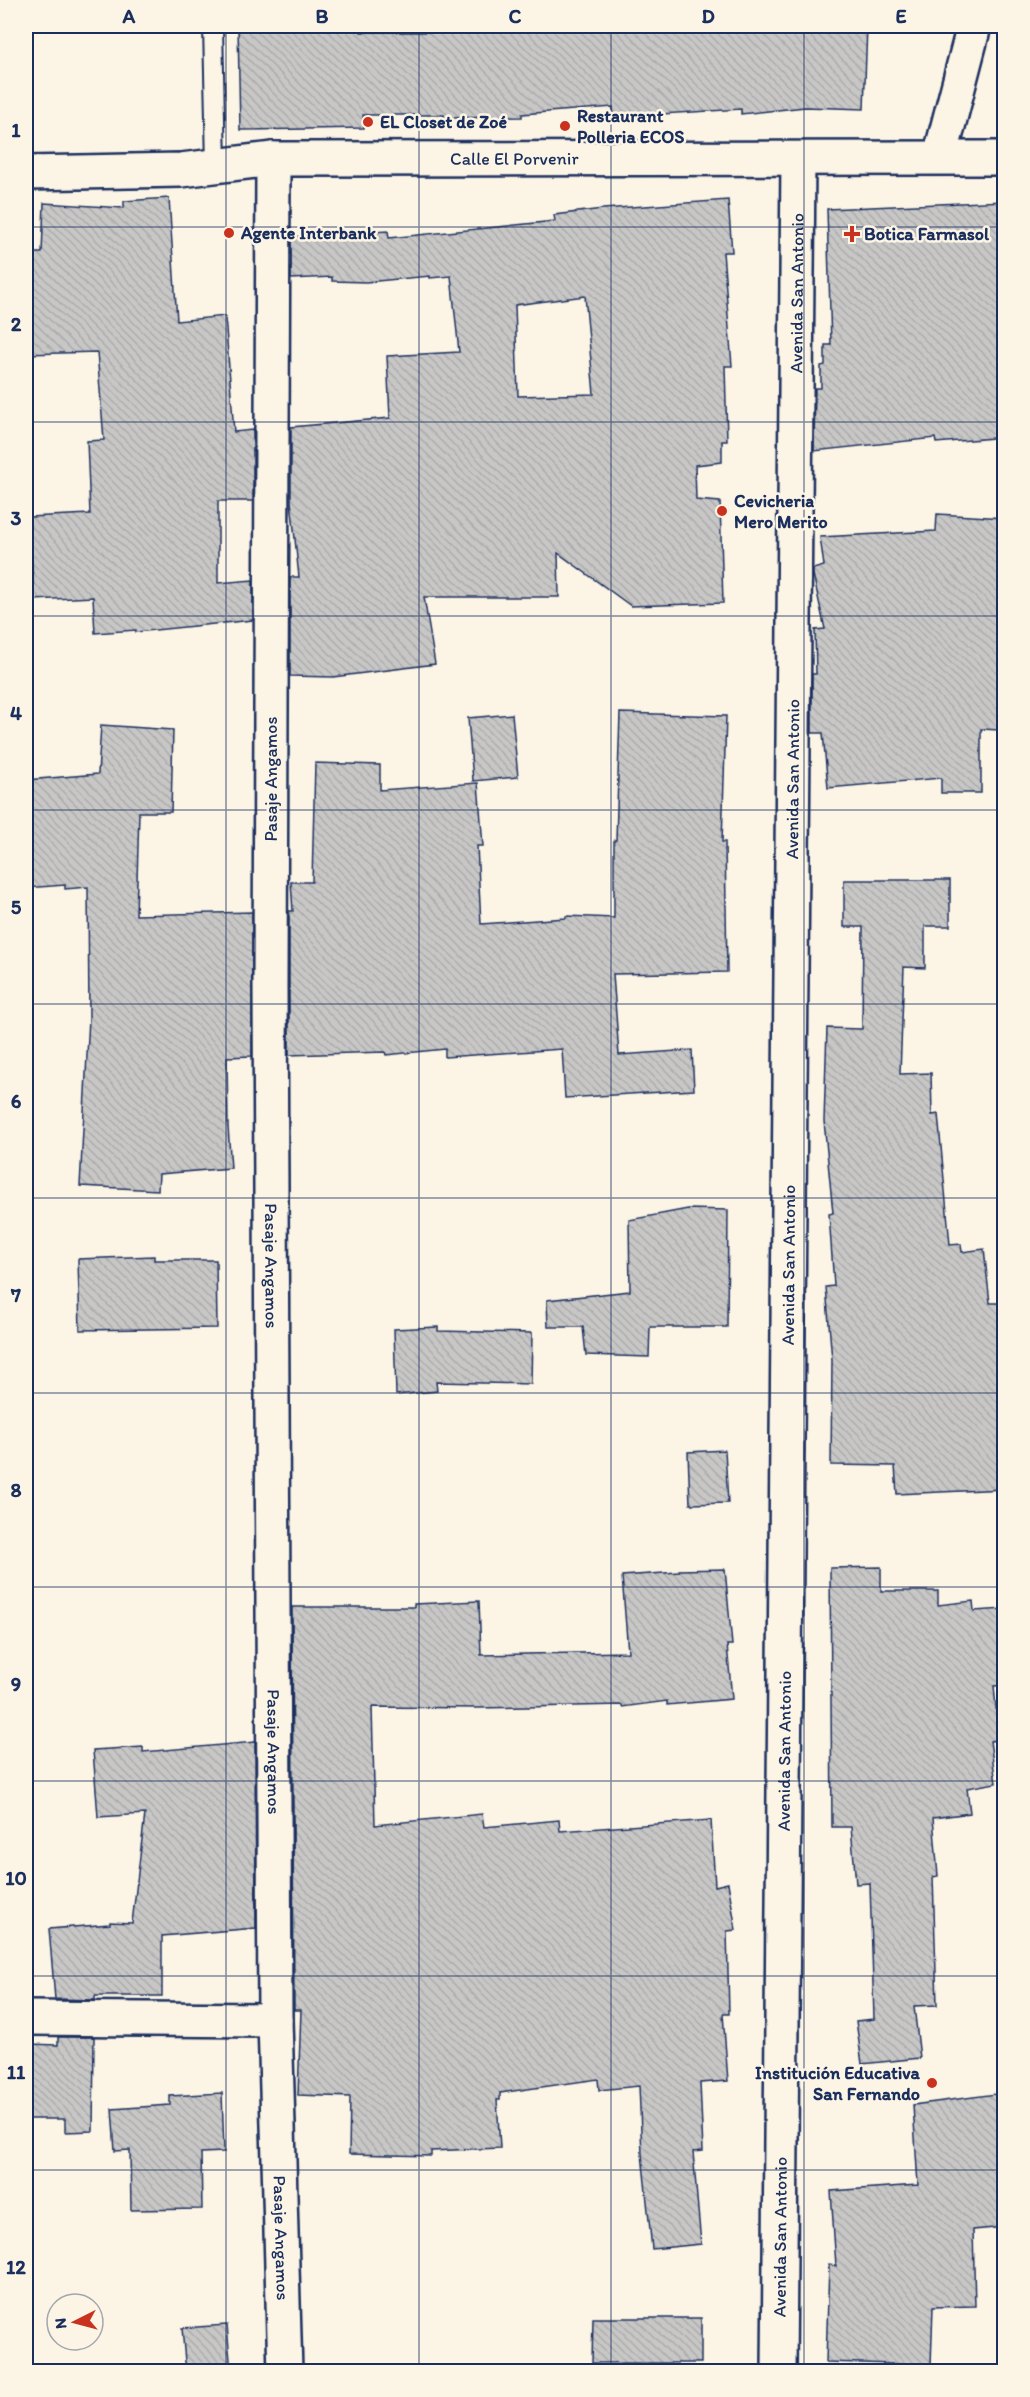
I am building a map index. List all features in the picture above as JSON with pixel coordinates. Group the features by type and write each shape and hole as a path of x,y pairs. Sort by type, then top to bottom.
{"street":[{"path":"940,157 974,26"},
{"name":"Calle El Porvenir","path":"26,173 181,170 273,159 1005,158"},
{"name":"Pasaje Angamos","path":"273,159 270,998 275,2020 285,2372"},
{"name":"Avenida San Antonio","path":"779,2372 798,159"},
{"path":"26,2018 275,2020"}],"lane":[{"path":"213,26 216,166"}],"building":[{"path":"238,26 361,26 361,32 448,32 448,26 867,26 864,109 805,107 741,114 741,109 613,117 613,107 522,114 522,117 444,118 444,115 363,115 364,128 240,130"},
{"path":"169,198 177,321 225,316 234,432 253,430 253,501 218,501 218,583 253,580 253,620 136,632 136,630 95,633 93,597 34,600 29,517 90,514 87,441 104,440 97,352 26,354 26,253 42,253 44,203 124,208 124,201"},
{"path":"728,200 732,252 723,252 732,366 725,366 727,441 722,441 722,462 695,465 696,500 720,502 723,603 631,606 558,553 559,597 424,597 435,664 333,677 290,676 290,577 299,577 291,501 291,427 390,418 387,356 459,352 451,276 366,282 332,281 332,277 291,279 291,237 388,231 389,238 555,221 554,215","holes":["585,296 594,394 518,396 515,305"]},
{"path":"1005,201 1005,437 936,443 935,438 814,451 815,388 821,388 821,366 825,365 825,345 831,345 827,209"},
{"path":"937,514 1005,518 1005,694 1002,694 1000,730 981,729 981,793 941,793 941,778 828,788 823,733 812,733 812,674 816,674 815,630 825,629 813,574 813,569 824,566 820,537 936,531"},
{"path":"620,713 726,716 722,842 725,842 727,972 613,974 619,1055 692,1050 694,1090 565,1098 562,1049 445,1057 445,1049 386,1055 385,1052 289,1055 289,911 293,911 291,882 312,882 315,763 380,765 380,790 478,783 483,846 477,846 481,924 566,918 566,916 614,918 614,840 616,840"},
{"path":"512,714 518,777 473,781 468,718"},
{"path":"101,725 173,730 171,812 139,812 136,915 252,912 252,1056 227,1057 231,1168 159,1174 158,1190 80,1186 89,1018 88,887 65,889 65,885 26,888 26,780 98,774"},
{"path":"844,880 950,880 950,926 925,926 925,968 904,967 900,1074 931,1073 932,1115 938,1114 950,1245 961,1244 962,1252 984,1249 990,1303 1005,1303 1005,1362 1000,1362 1005,1428 1005,1489 897,1494 895,1466 831,1465 832,1360 826,1287 834,1286 829,1214 833,1213 824,1121 827,1028 862,1029 863,927 844,927"},
{"path":"688,1209 728,1210 727,1327 650,1327 649,1357 586,1355 583,1327 548,1327 547,1300 630,1291 629,1220"},
{"path":"154,1256 154,1260 216,1260 217,1328 80,1330 78,1259"},
{"path":"438,1327 438,1331 532,1333 531,1384 436,1382 437,1391 396,1395 394,1329"},
{"path":"725,1450 728,1503 690,1504 688,1452"},
{"path":"881,1567 881,1591 938,1591 938,1605 973,1601 974,1611 1005,1609 1005,1685 994,1686 999,1740 990,1741 996,1783 967,1788 970,1813 933,1818 938,1876 933,1877 937,2005 914,2006 920,2058 862,2064 856,2021 874,2019 870,1883 856,1884 851,1827 832,1827 830,1568"},
{"path":"725,1569 732,1645 727,1645 732,1699 667,1705 667,1701 622,1707 622,1705 478,1708 372,1707 375,1825 482,1814 484,1827 559,1820 560,1831 711,1820 715,1886 728,1883 736,1930 727,1931 729,2014 723,2014 728,2081 700,2083 703,2151 693,2152 701,2244 652,2249 642,2154 639,2086 599,2090 598,2079 500,2093 500,2100 497,2100 500,2148 431,2151 431,2156 349,2154 350,2097 298,2095 301,2010 294,2010 292,1607 414,1607 414,1604 479,1601 481,1655 628,1652 622,1576 679,1572 679,1570"},
{"path":"255,1742 256,1928 162,1936 162,1996 95,1996 95,2000 55,1999 49,1929 110,1924 110,1922 132,1923 145,1814 98,1817 93,1750 143,1747 143,1752"},
{"path":"58,2037 94,2037 93,2131 65,2132 65,2119 28,2119 29,2044 58,2045"},
{"path":"222,2093 224,2152 201,2153 202,2209 131,2210 130,2150 115,2151 112,2109 170,2105 170,2096"},
{"path":"996,2094 1005,2155 1005,2227 973,2230 975,2306 933,2307 931,2365 826,2362 829,2265 836,2266 831,2191 918,2185 913,2105"},
{"path":"593,2318 701,2318 701,2363 592,2363"},
{"path":"227,2325 231,2372 186,2372 182,2328"}],"place":[{"name":"EL Closet de Zoé","path":"368,122"},
{"name":"Restaurant Polleria ECOS","path":"565,126"},
{"name":"Agente Interbank","path":"229,233"},
{"name":"Botica Farmasol","path":"852,234"},
{"name":"Cevicheria Mero Merito","path":"722,511"},
{"name":"Institución Educativa San Fernando","path":"932,2083"}]}
